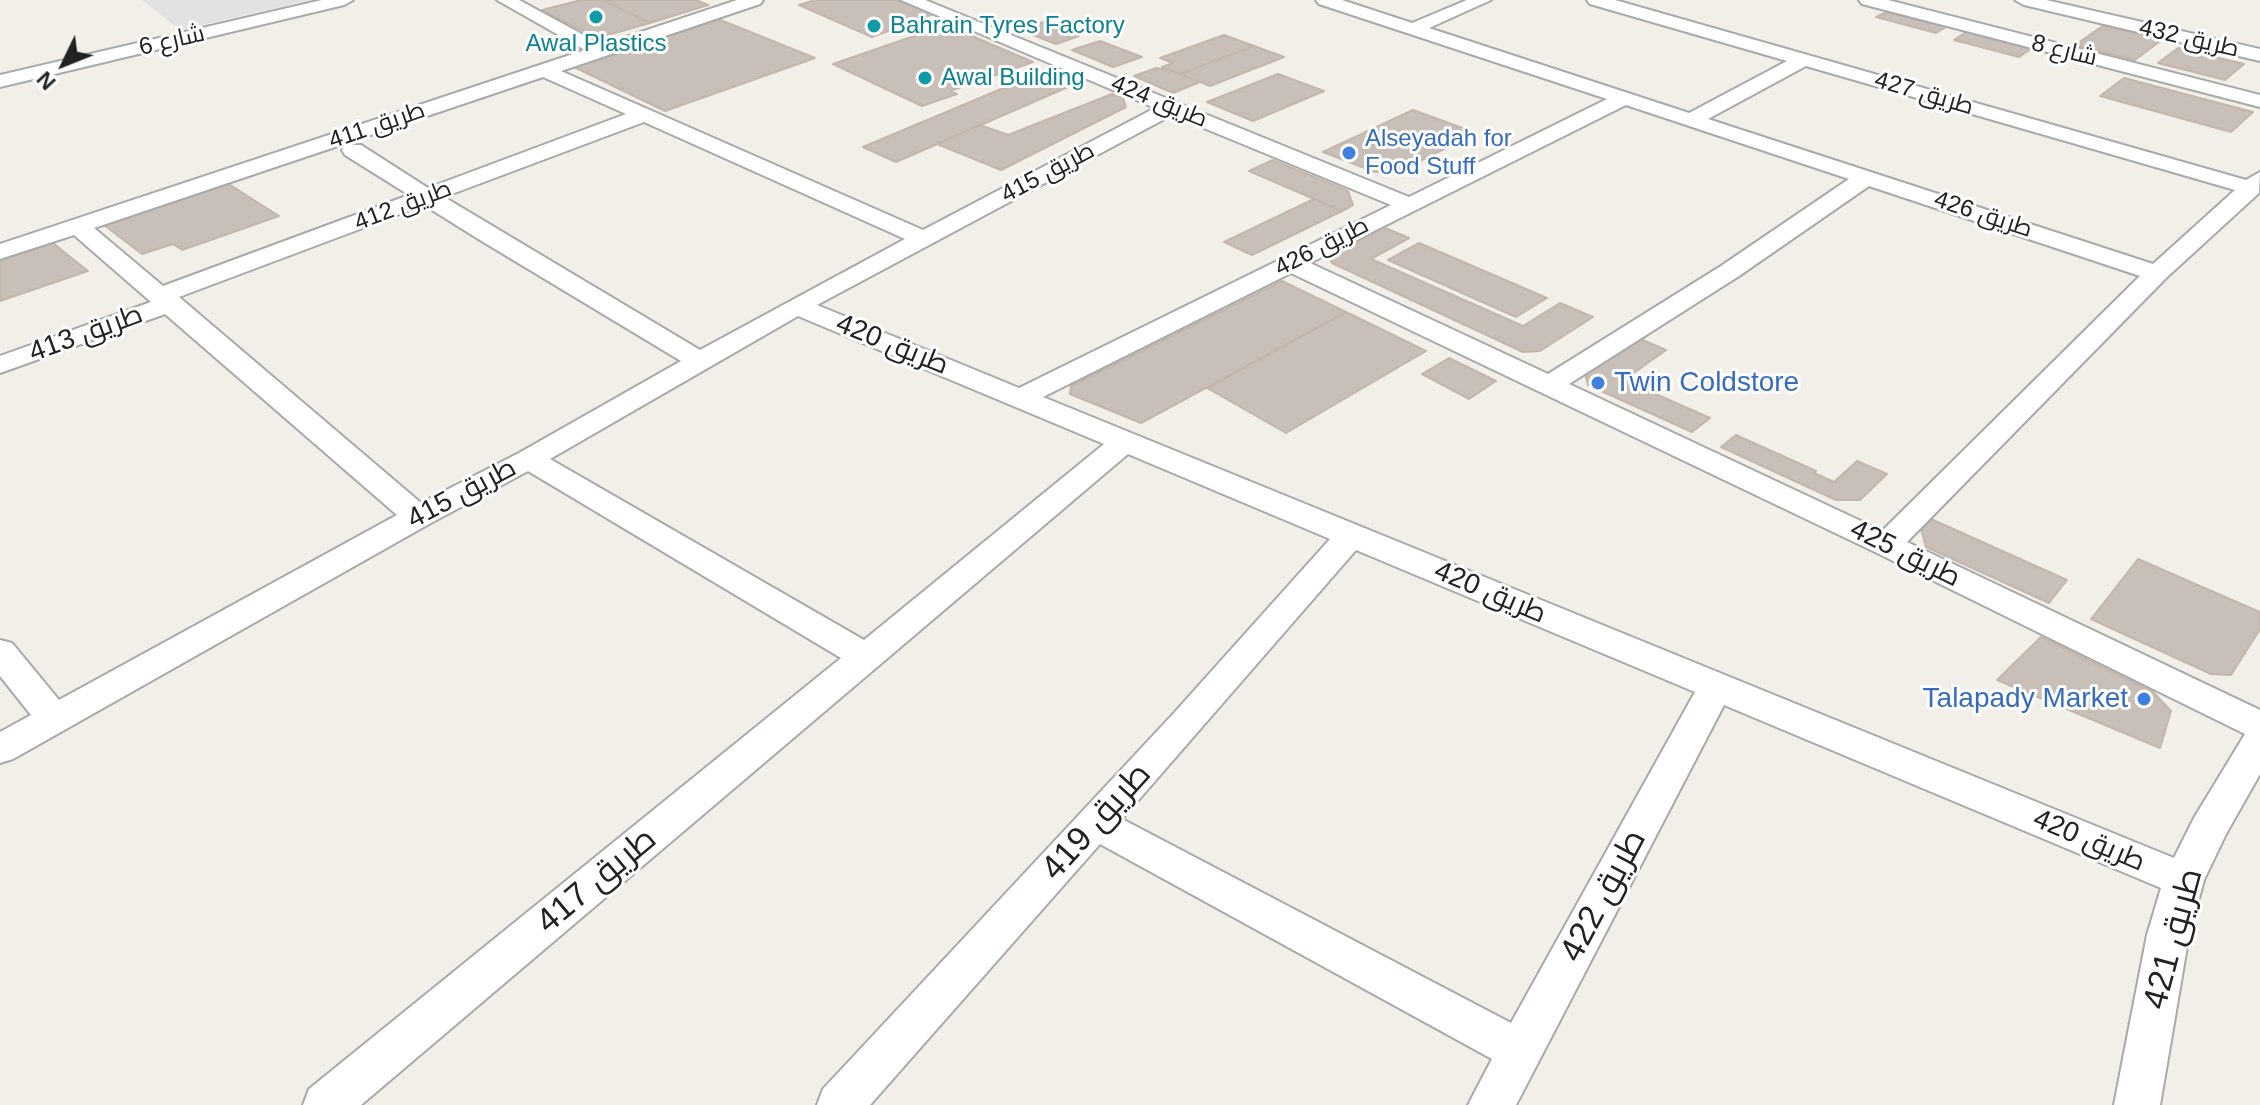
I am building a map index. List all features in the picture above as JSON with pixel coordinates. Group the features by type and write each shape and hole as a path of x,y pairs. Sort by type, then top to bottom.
{"street":[{"name":"شارع 6","path":"0,81 344,0"},
{"path":"506,0 600,51"},
{"name":"طريق 411","path":"0,252 754,0"},
{"name":"طريق 424","path":"910,0 1407,204"},
{"name":"طريق 426","path":"1325,0 2157,273"},
{"path":"1412,29 1482,0"},
{"name":"طريق 427","path":"1596,0 1801,61 2256,183"},
{"name":"طريق 432","path":"2024,0 2260,55"},
{"name":"شارع 8","path":"1878,1 2260,101"},
{"path":"1690,120 1801,61"},
{"path":"544,70 924,239"},
{"name":"طريق 426","path":"1020,398 1625,98"},
{"name":"طريق 415","path":"0,749 418,517 529,459 698,360 1171,107"},
{"name":"طريق 412","path":"166,299 643,115"},
{"path":"353,150 500,243 698,360"},
{"path":"1548,386 1730,271 1867,177"},
{"name":"طريق 427","path":"1886,545 2157,273 2256,183"},
{"path":"79,227 418,517"},
{"name":"طريق 425","path":"1290,263 2260,726"},
{"name":"طريق 413","path":"0,365 166,299"},
{"name":"طريق 420","path":"797,306 2184,880"},
{"name":"طريق 417","path":"326,1105 1125,442"},
{"path":"529,459 867,657"},
{"name":"طريق 419","path":"840,1105 1351,535"},
{"path":"0,652 55,719"},
{"name":"طريق 422","path":"1491,1105 1716,686"},
{"name":"طريق 421","path":"2137,1105 2168,935 2184,880 2208,829 2260,741"},
{"path":"1095,823 1520,1051"}],"shaded area":[{"path":"142,0 310,0 180,30"}],"building":[{"name":"Awal Plastics","path":"581,0 603,0 650,23 597,38 542,10"},
{"name":"Awal Plastics","path":"603,0 696,0 708,5 650,23"},
{"name":"Bahrain Tyres Factory","path":"815,0 898,0 933,14 872,37 799,5"},
{"path":"1887,12 1946,27 1936,33 1876,17"},
{"path":"713,17 815,58 665,111 574,67 579,59"},
{"path":"1043,22 1079,36 1056,44 1020,30"},
{"name":"Awal Building","path":"946,25 1033,62 950,91 957,94 922,106 833,64"},
{"path":"2104,25 2163,39 2135,60 2075,45"},
{"path":"1966,32 2031,49 2019,57 1954,40"},
{"path":"1224,35 1254,46 1180,74 1162,67 1173,63 1160,58"},
{"path":"1100,41 1142,57 1113,67 1072,50"},
{"path":"1254,46 1284,57 1210,86 1180,74"},
{"path":"2178,48 2244,64 2225,80 2158,63"},
{"path":"1156,68 1200,82 1173,93 1134,76"},
{"path":"1044,71 1077,83 896,162 863,147"},
{"path":"1278,74 1324,91 1253,121 1207,102"},
{"path":"2124,78 2253,112 2231,132 2100,96"},
{"path":"1112,94 1123,98 1126,107 1001,170 937,144 980,125 1008,135"},
{"path":"1413,110 1476,133 1398,172 1375,172 1323,152"},
{"path":"1273,160 1348,191 1353,205 1342,211 1249,171"},
{"path":"224,181 279,216 182,250 173,244 142,254 100,222"},
{"path":"1314,199 1342,211 1252,255 1224,242"},
{"path":"1383,227 1409,238 1371,259 1523,326 1560,303 1593,317 1540,351 1523,352 1332,263 1328,256"},
{"path":"49,240 88,271 0,301 0,257"},
{"path":"1419,243 1547,298 1516,317 1388,260"},
{"path":"1282,281 1346,312 1141,423 1070,394 1071,386"},
{"path":"1346,312 1426,351 1286,433 1207,388"},
{"path":"1636,337 1666,350 1624,380 1710,418 1692,432 1588,385 1585,373"},
{"path":"1449,358 1496,381 1469,399 1422,374"},
{"path":"1736,435 1834,482 1857,461 1887,474 1860,500 1836,500 1721,447"},
{"path":"1931,519 2067,580 2049,603 1926,547 1921,529"},
{"path":"2138,559 2260,612 2260,629 2231,675 2211,674 2091,619"},
{"path":"2041,637 2153,692 2171,711 2160,748 1997,680"}],"place":[{"name":"Awal Plastics","path":"596,17"},
{"name":"Bahrain Tyres Factory","path":"874,26"},
{"name":"Awal Building","path":"925,78"},
{"name":"Alseyadah for Food Stuff","path":"1349,153"},
{"name":"Twin Coldstore","path":"1598,383"},
{"name":"Talapady Market","path":"2144,699"}]}
